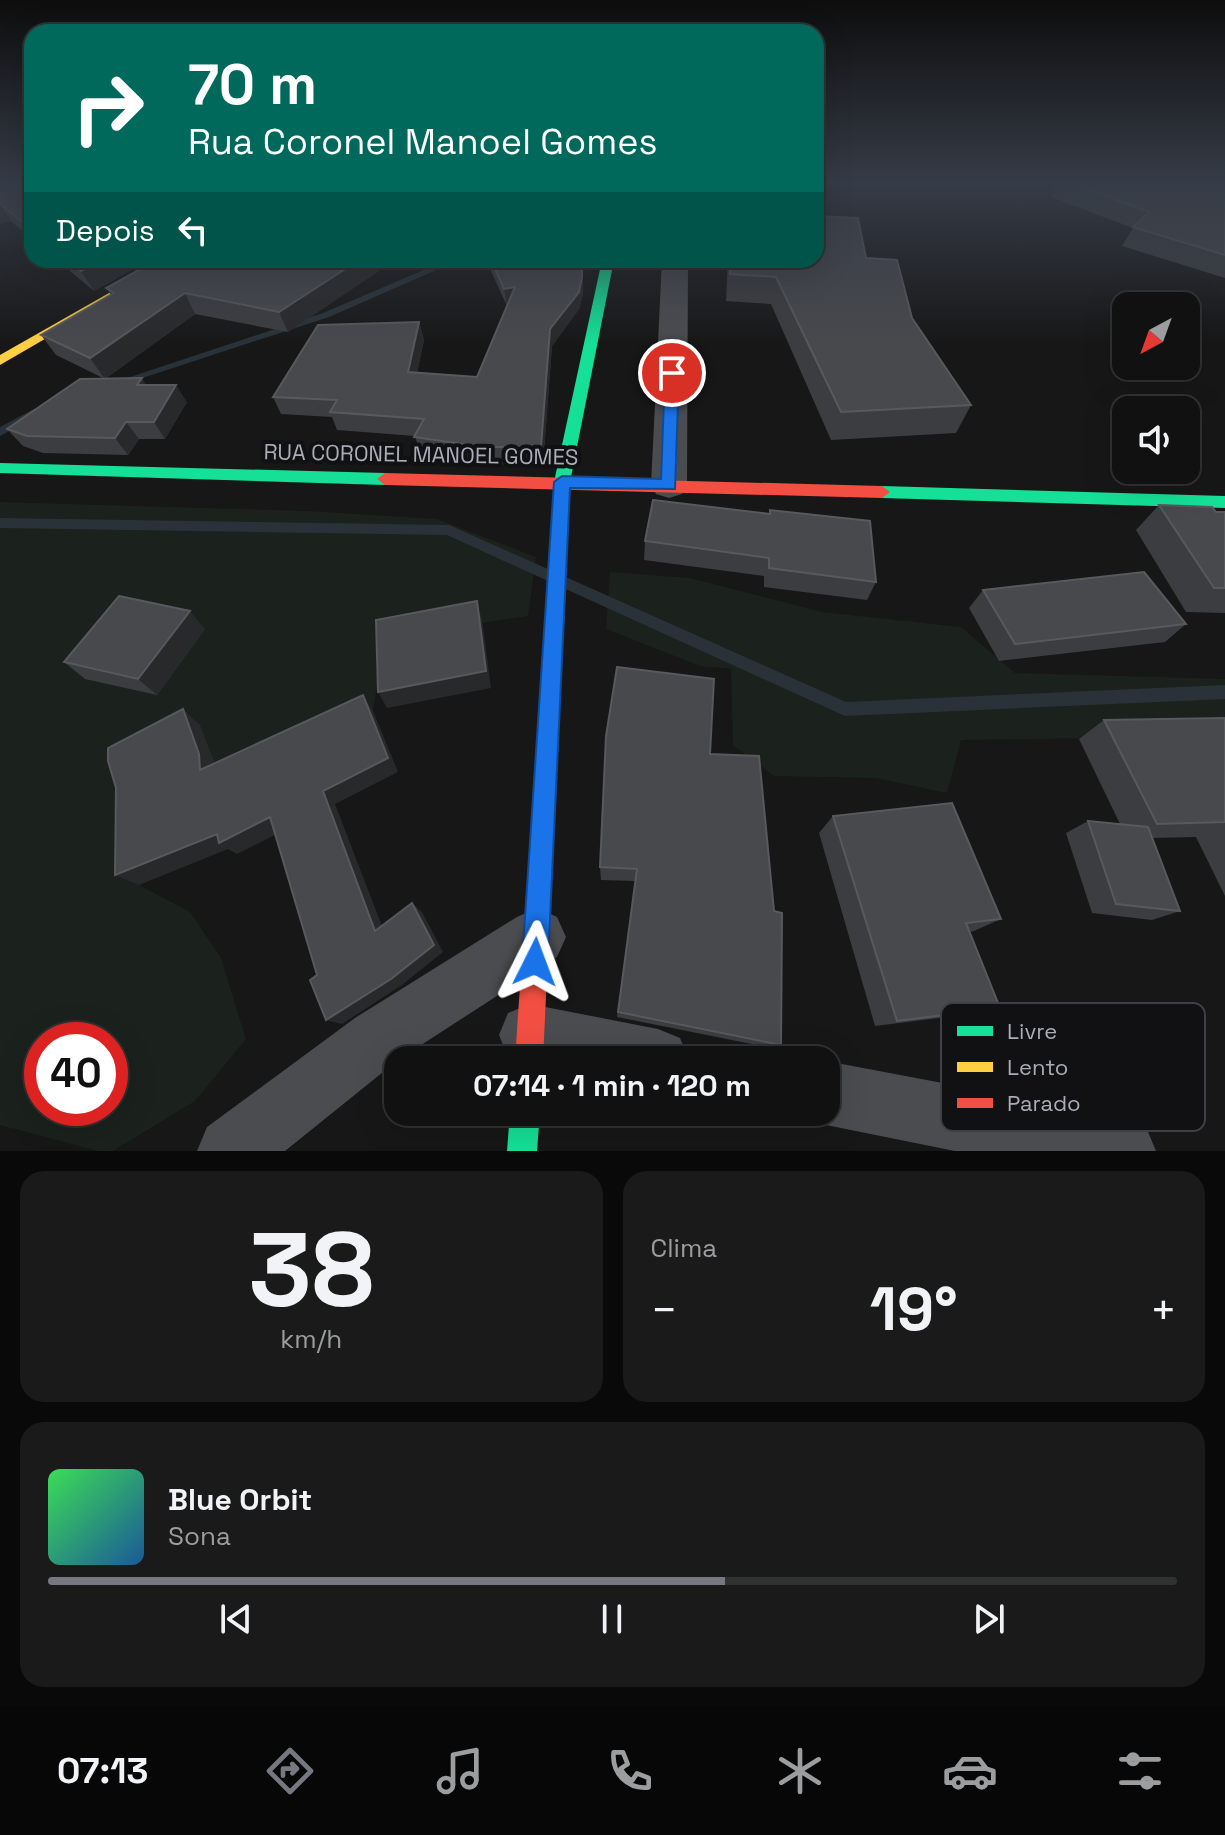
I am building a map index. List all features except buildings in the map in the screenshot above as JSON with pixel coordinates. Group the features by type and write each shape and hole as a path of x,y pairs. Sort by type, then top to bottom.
{"street":[{"path":"0,361 161,268"},
{"path":"530,1046 562,482 606,268"},
{"path":"669,485 675,268"},
{"name":"RUA CORONEL MANOEL GOMES","path":"0,468 1225,502"},
{"path":"231,1151 377,1040 537,937"},
{"path":"840,1096 941,1116"},
{"path":"522,1151 524,1126"},
{"path":"1020,1131 1122,1151"}],"shaded area":[{"path":"0,502 308,511 437,519 536,557 528,616 385,637 373,711 216,766 139,885 190,912 221,958 246,1039 195,1101 113,1151 98,1151 0,1125"},
{"path":"610,572 690,578 822,612 961,627 1015,673 1225,679 1225,736 961,740 947,793 876,778 774,776 733,745 731,669 700,666 606,629"}],"waterway":[{"path":"114,384 326,315 436,268"},
{"path":"0,432 34,413"},
{"path":"0,523 449,530 845,709 1225,692"}],"traffic: fast":[{"path":"551,676 562,482 606,268"},
{"path":"0,468 385,479"},
{"path":"882,492 1225,502"},
{"path":"522,1151 524,1126"}],"traffic: slow":[{"path":"0,361 161,268"}],"traffic: jam":[{"path":"385,479 882,492"},
{"path":"530,1046 551,676"}],"route":[{"path":"535,962 562,482 669,485 672,373"}]}
